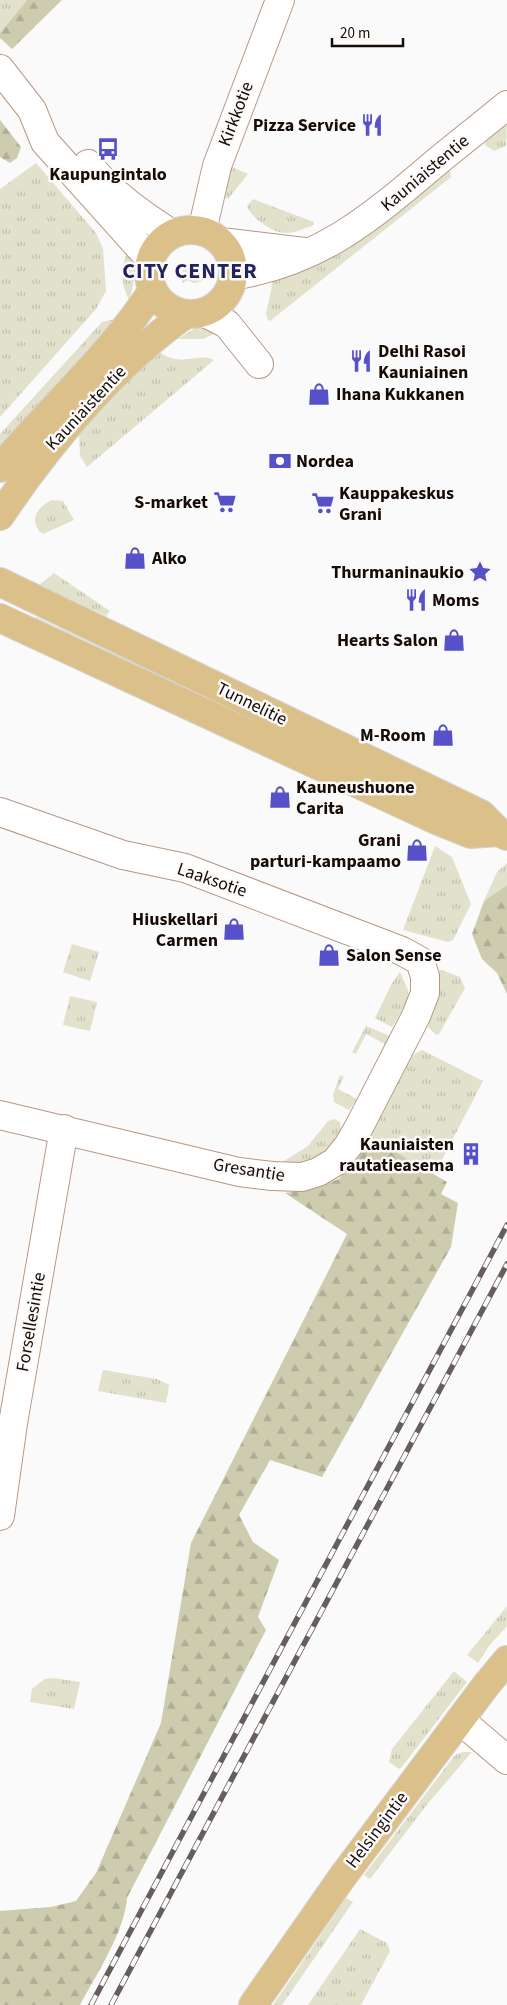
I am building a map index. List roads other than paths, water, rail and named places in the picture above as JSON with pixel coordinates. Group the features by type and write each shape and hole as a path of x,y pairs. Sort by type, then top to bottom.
{"main road":[{"path":"192,230 211,237 230,258 232,276 223,299 195,313 172,310 161,302 152,290 148,275 150,259 159,244 172,234 192,230"},
{"name":"Kauniaistentie","path":"0,468 134,320 152,290"},
{"name":"Kauniaistentie","path":"0,516 45,452 142,347 195,313"},
{"name":"Tunnelitie","path":"0,582 481,814 503,834"},
{"name":"Tunnelitie","path":"0,618 436,820 471,834 503,834"},
{"name":"Helsingintie","path":"253,2005 342,1876 507,1660"}],"street":[{"name":"Kirkkotie","path":"211,237 217,166 280,0"},
{"path":"0,69 32,110 46,142 150,259"},
{"name":"Kauniaistentie","path":"232,276 266,270 313,252 377,213 507,105"},
{"path":"32,110 60,130 100,180 141,214 172,234"},
{"path":"211,237 262,249 313,252"},
{"path":"195,313 227,324 259,364"},
{"name":"Laaksotie","path":"0,812 123,855 185,868 402,951 420,961"},
{"name":"Gresantie","path":"0,1114 239,1172 302,1177 318,1172 335,1162 348,1146 405,1038 425,993 425,976 420,961"},
{"name":"Forsellesintie","path":"0,1516 13,1423 64,1129"},
{"path":"460,1720 507,1760"}],"railway":[{"path":"91,2005 507,1225"},
{"path":"111,2005 507,1264"}],"place":[{"name":"Pizza Service","path":"372,125"},
{"name":"Kaupungintalo","path":"108,149"},
{"name":"Delhi Rasoi Kauniainen","path":"361,361"},
{"name":"Ihana Kukkanen","path":"319,394"},
{"name":"Nordea","path":"280,461"},
{"name":"S-market","path":"225,502"},
{"name":"Kauppakeskus Grani","path":"323,503"},
{"name":"Alko","path":"135,558"},
{"name":"Thurmaninaukio","path":"480,572"},
{"name":"Moms","path":"416,600"},
{"name":"Hearts Salon","path":"454,640"},
{"name":"M-Room","path":"443,735"},
{"name":"Kauneushuone Carita","path":"280,797"},
{"name":"Grani parturi-kampaamo","path":"417,850"},
{"name":"Hiuskellari Carmen","path":"234,929"},
{"name":"Salon Sense","path":"329,955"},
{"name":"Kauniaisten rautatieasema","path":"471,1154"}],"district":[{"name":"CITY CENTER","path":"190,271"}]}
